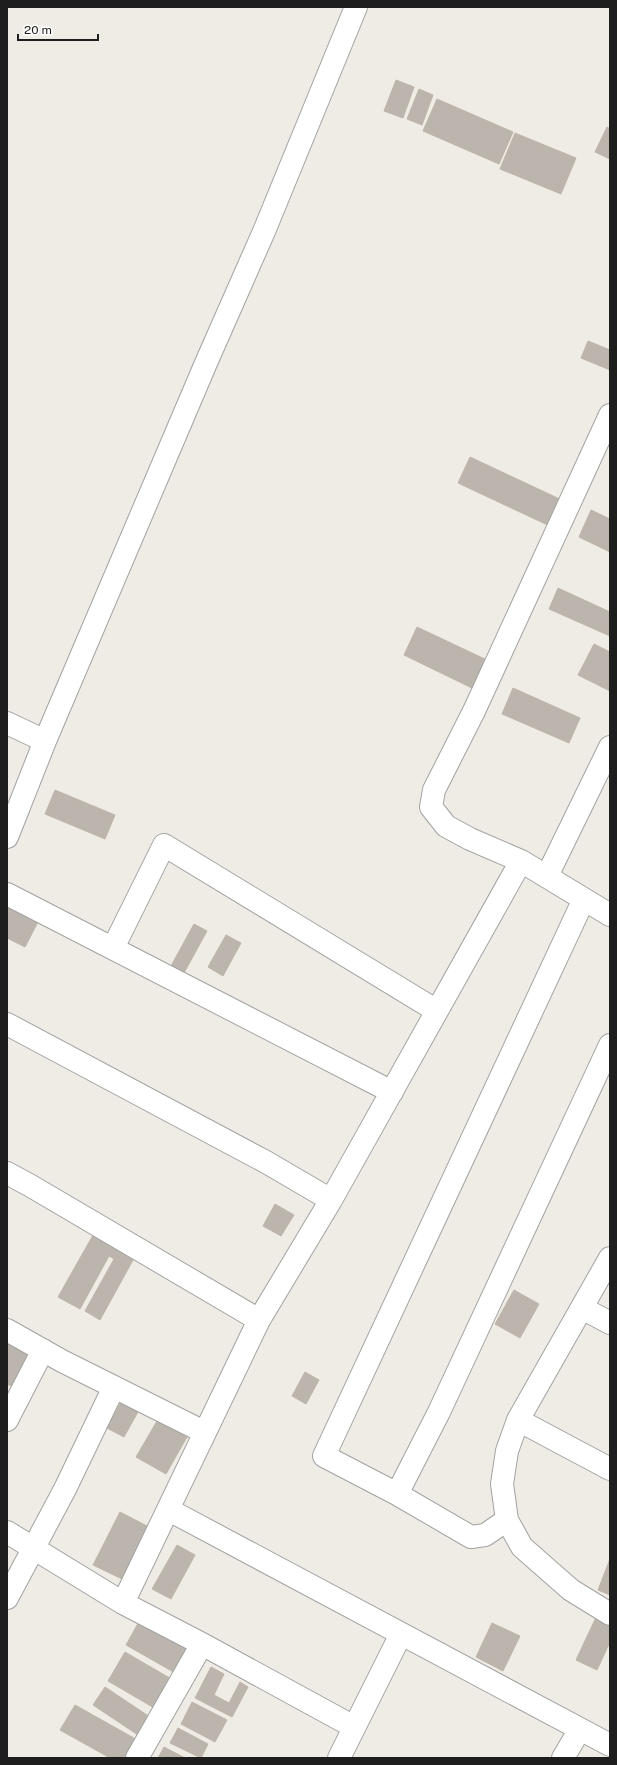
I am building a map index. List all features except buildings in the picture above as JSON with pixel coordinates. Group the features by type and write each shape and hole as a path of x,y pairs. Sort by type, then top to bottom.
{"street":[{"path":"7,837 45,741 206,363 265,229 356,7"},
{"path":"610,415 474,711 434,790 431,807 446,826 470,839 521,861 610,915"},
{"path":"7,723 45,741"},
{"path":"547,876 610,747"},
{"path":"113,948 164,845 437,1011"},
{"path":"122,1603 259,1320 331,1200 521,861"},
{"path":"7,894 392,1092"},
{"path":"507,1520 484,1535 471,1537 397,1494 324,1456 584,899"},
{"path":"7,1024 266,1162 331,1200"},
{"path":"397,1494 439,1412 610,1046"},
{"path":"7,1173 259,1320"},
{"path":"610,1258 518,1420 507,1452 502,1484 507,1520 522,1547 542,1566 572,1590 610,1614"},
{"path":"582,1308 610,1323"},
{"path":"7,1330 114,1387 204,1432"},
{"path":"7,1420 43,1350"},
{"path":"7,1598 65,1489 114,1387"},
{"path":"518,1420 610,1469"},
{"path":"168,1510 610,1745"},
{"path":"7,1532 122,1603 202,1644 354,1727"},
{"path":"339,1758 401,1634"},
{"path":"137,1758 202,1644"},
{"path":"563,1758 580,1729"}]}
